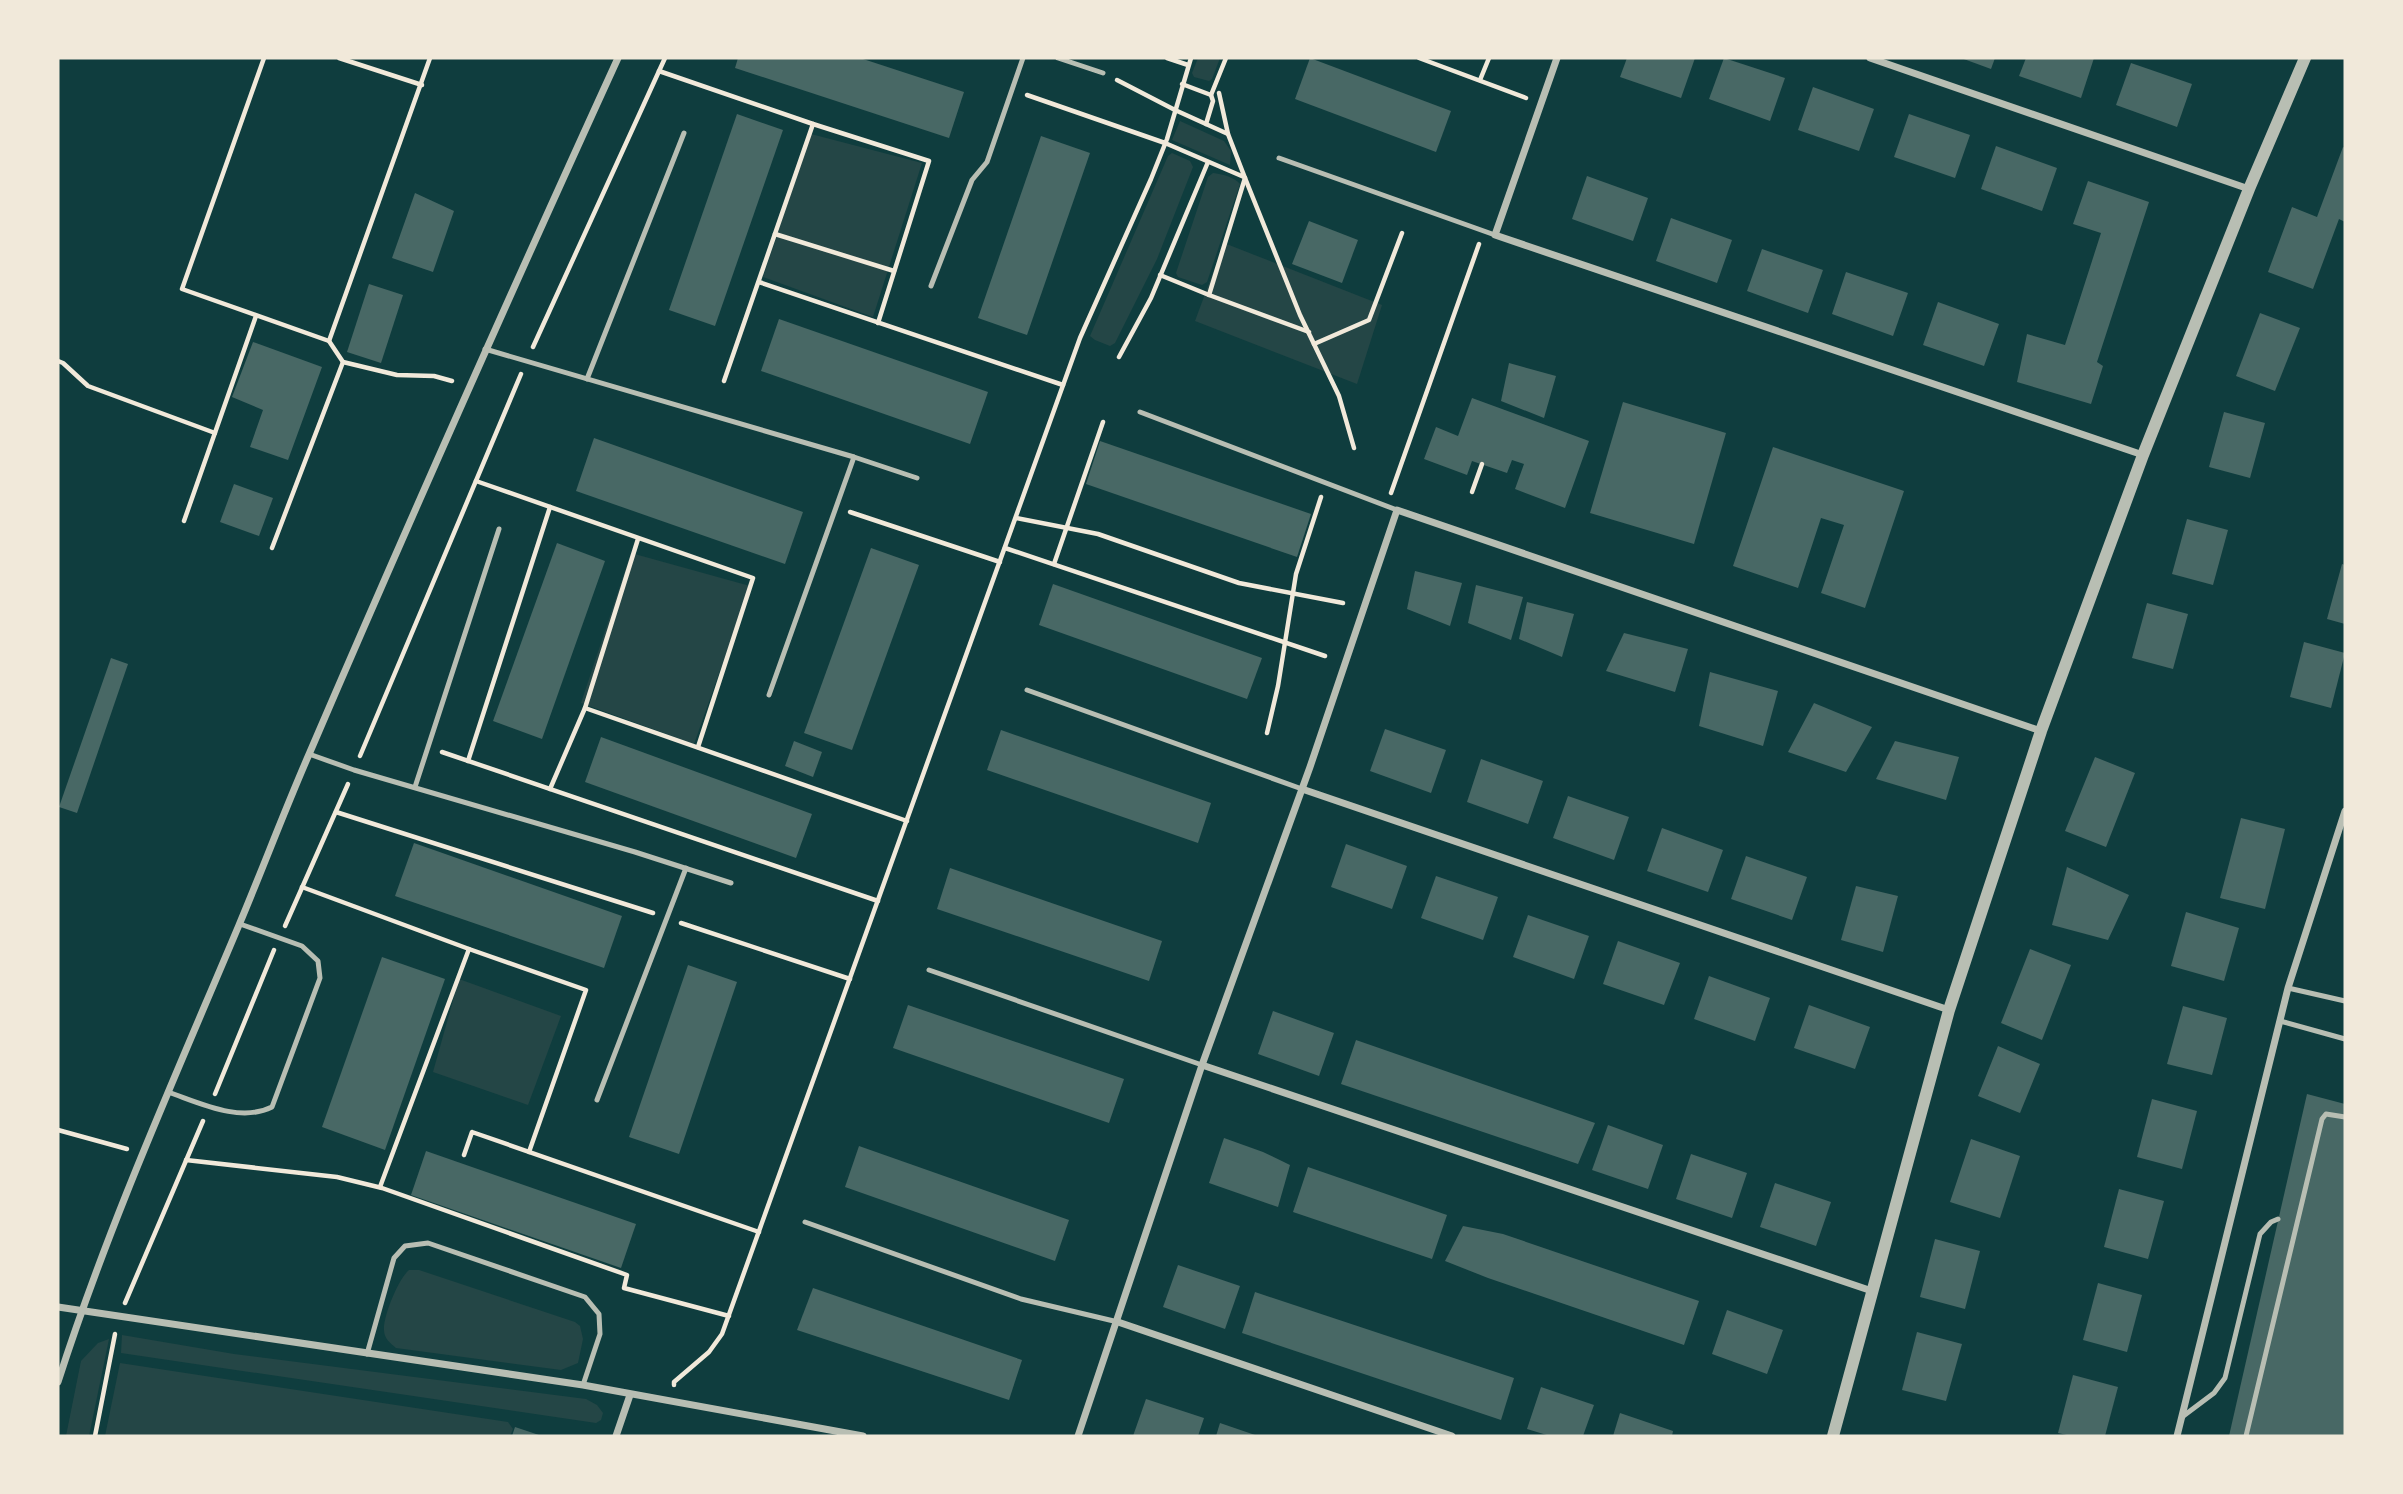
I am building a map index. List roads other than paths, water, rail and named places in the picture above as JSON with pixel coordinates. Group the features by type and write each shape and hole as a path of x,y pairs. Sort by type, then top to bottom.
{"street":[{"path":"58,1382 81,1311 141,1153 240,924 309,754 485,349 618,58"},
{"path":"1557,58 1495,235 2143,455"},
{"path":"1870,58 2249,189"},
{"path":"1833,1436 1949,1010 2041,730 2143,455 2249,189 2305,58"},
{"path":"1077,1436 1118,1322 1202,1065 1302,789 1397,510 2041,730"},
{"path":"1302,789 1949,1010"},
{"path":"2177,1436 2288,988 2344,817"},
{"path":"1202,1065 1872,1291"},
{"path":"58,1307 583,1385 863,1436"},
{"path":"1118,1322 1452,1436"},
{"path":"616,1436 630,1395"}],"lane":[{"path":"931,286 972,180 987,162 1023,58"},
{"path":"1058,58 1103,73"},
{"path":"587,379 684,133"},
{"path":"1279,158 1495,235"},
{"path":"485,349 917,478"},
{"path":"1140,412 1397,510"},
{"path":"769,695 854,457"},
{"path":"415,787 499,529"},
{"path":"1027,690 1302,789"},
{"path":"309,754 354,770 731,883"},
{"path":"597,1100 685,868"},
{"path":"168,1092 231,1111 259,1114 272,1107 320,978 318,961 302,946 240,924"},
{"path":"929,970 1202,1065"},
{"path":"2288,988 2345,1001"},
{"path":"2280,1021 2345,1039"},
{"path":"2246,1436 2322,1119 2326,1114 2345,1117"},
{"path":"2182,1417 2214,1393 2225,1378 2259,1234 2278,1219"},
{"path":"805,1222 1021,1299 1118,1322"},
{"path":"367,1354 394,1258 405,1246 428,1243 585,1297 599,1314 600,1334 583,1385"}]}
